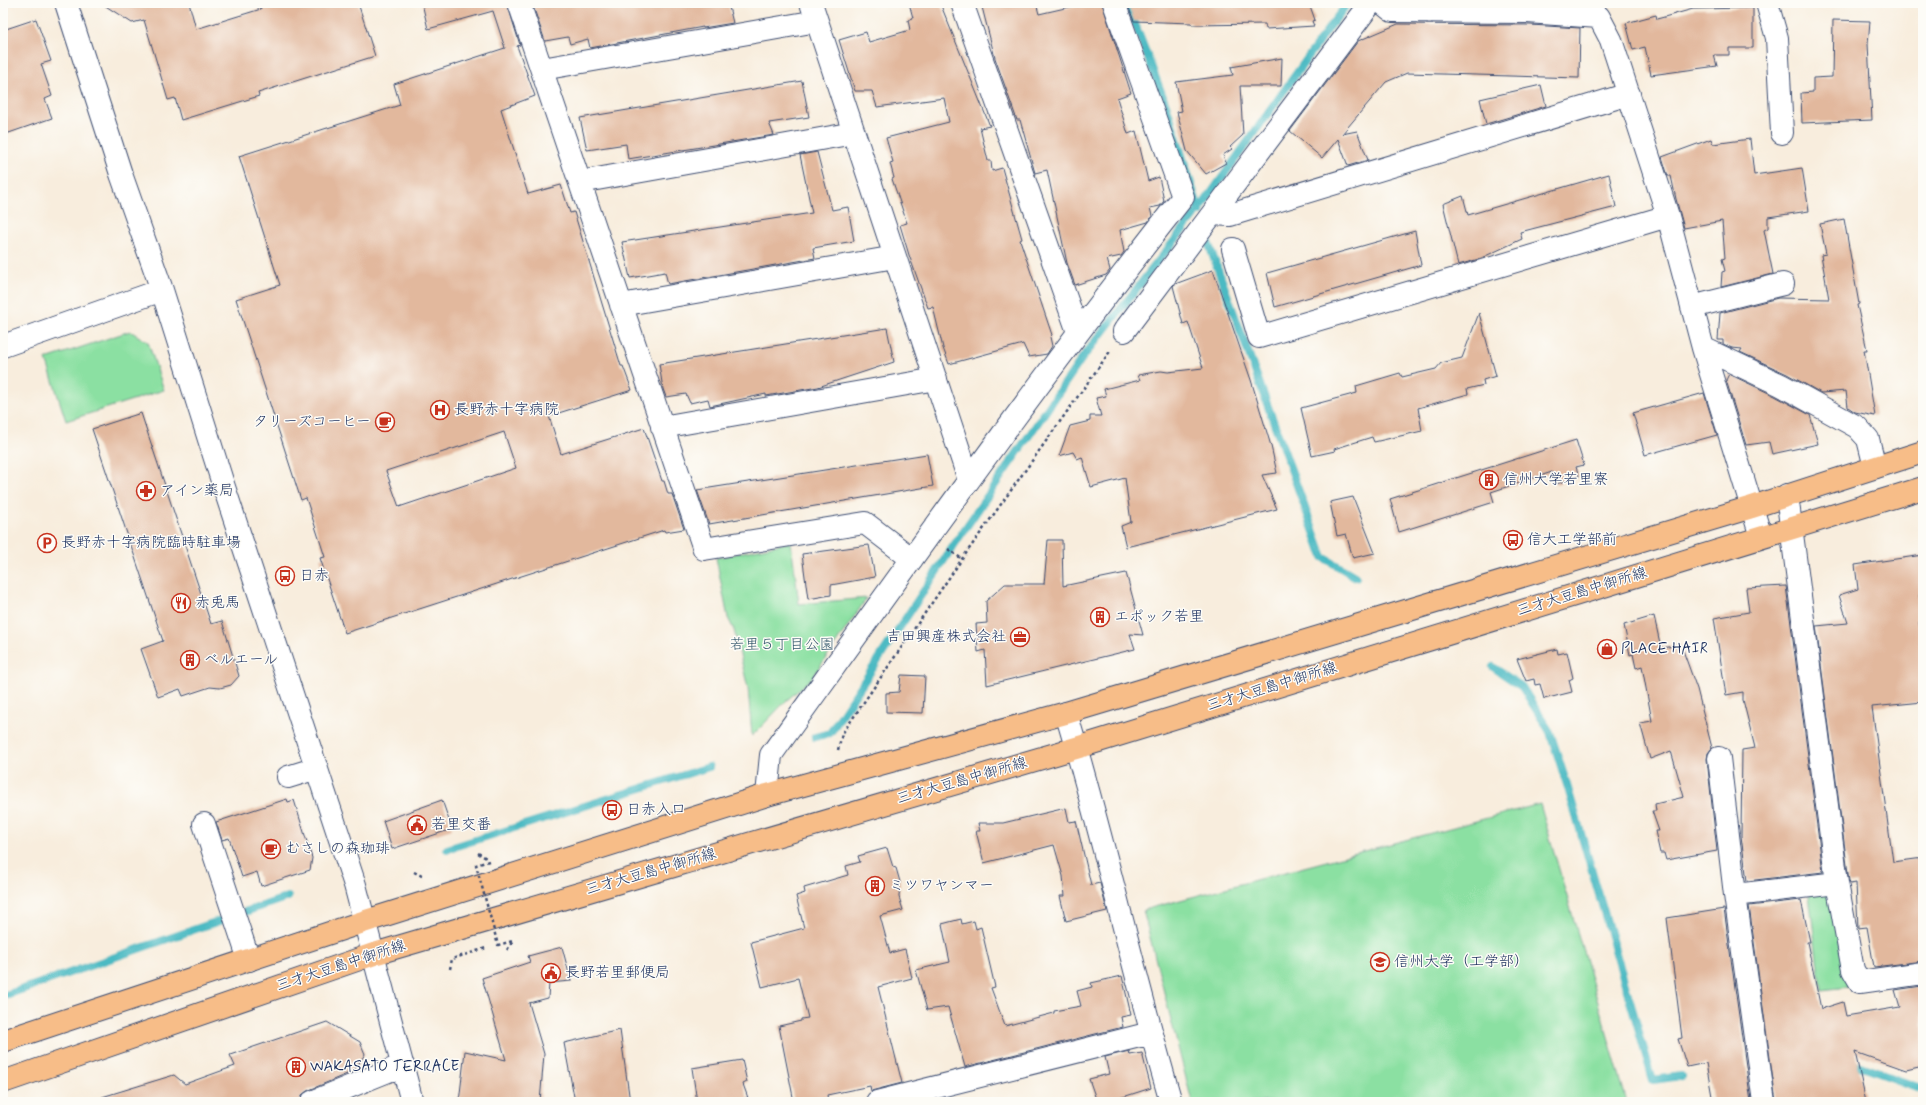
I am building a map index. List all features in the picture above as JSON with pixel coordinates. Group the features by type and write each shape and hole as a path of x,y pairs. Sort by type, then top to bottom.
{"main road":[{"path":"3,1041 366,921 767,795 1066,713 1752,506 1923,452"},
{"name":"三才大豆島中御所線","path":"3,1082 374,954 1076,748 1923,488"}],"street":[{"path":"66,3 162,290 226,492 366,921 412,1102"},
{"path":"519,3 704,549 864,523 912,559"},
{"path":"962,3 1078,332"},
{"path":"767,795 771,755 969,480 1078,332 1183,197 1114,3"},
{"path":"1124,331 1371,3"},
{"path":"1382,3 1392,11 1527,12 1599,17 1611,40 1668,216 1703,348 1761,537"},
{"path":"1767,3 1777,38 1782,133"},
{"path":"542,69 814,12 969,480"},
{"path":"1213,214 1230,215 1629,94"},
{"path":"580,182 854,133"},
{"path":"1233,248 1259,337 1668,216"},
{"path":"621,305 895,257"},
{"path":"1692,307 1783,284"},
{"path":"3,346 162,290"},
{"path":"1703,348 1781,385 1857,427 1868,439 1875,467"},
{"path":"662,427 936,379"},
{"path":"1787,495 1837,883 1853,970 1860,982 1923,973"},
{"path":"1066,713 1151,1033 1171,1102"},
{"path":"1719,758 1735,896 1764,1102"},
{"path":"288,777 317,768"},
{"path":"204,824 249,960"},
{"path":"1735,896 1837,883"},
{"path":"877,1102 1151,1033"},
{"path":"312,1102 403,1065"}],"path":[{"path":"838,750 842,734 846,728 962,559 1124,331"},
{"path":"489,861 476,865 498,945"},
{"path":"414,872 428,879"},
{"path":"450,969 452,959 513,941 507,950"}],"green space":[{"path":"130,331 148,342 164,390 66,421 46,359"},
{"name":"若里５丁目公園","path":"791,542 799,604 867,598 812,678 786,701 752,736 748,688 734,630 728,618 716,558"},
{"name":"信州大学（工学部）","path":"1540,804 1627,1102 1192,1102 1143,910"},
{"path":"1829,891 1850,987 1821,990 1809,895"}],"building":[{"path":"101,3 189,3 196,29 261,9 259,3 358,3 375,56 258,93 259,96 181,120 175,98 168,100 144,20 132,23"},
{"path":"422,3 507,3 520,45 517,46 535,96 501,109 528,194 561,185 570,213 574,212 621,366 623,366 632,390 549,416 561,454 644,428 662,481 664,481 668,494 672,494 684,529 665,532 664,530 345,633 320,558 325,557 306,498 301,500 236,299 280,285 239,156 400,105 394,84 505,48 493,11 428,29","holes":["504,432 516,468 399,507 386,471"]},
{"path":"532,3 728,3 733,23 703,27 590,48 588,39 570,44 568,37 545,41"},
{"path":"909,3 940,3 990,126 980,128 988,161 991,161 992,171 1002,168 1022,239 1020,240 1052,335 1050,337 1052,346 1047,354 1029,357 1023,344 949,364 943,348 933,307 928,308 900,225 907,223 892,179 894,178 890,163 893,162 886,138 949,122 944,98 877,107 872,91 855,91 839,40 866,32 869,42 910,30 908,20 913,18"},
{"path":"999,3 1036,3 1039,14 1087,3 1102,3 1131,93 1117,98 1128,134 1136,131 1148,181 1159,177 1164,201 1160,206 1150,208 1152,216 1148,222 1120,230 1124,252 1121,256 1107,259 1110,270 1106,275 1075,285 1067,263 1047,170 1035,173 1020,120 1017,120 995,58 982,7"},
{"path":"1127,3 1309,3 1315,20 1312,21 1314,26 1266,29 1265,24 1192,25 1191,23 1134,21"},
{"path":"1753,8 1753,48 1729,48 1729,55 1714,55 1717,66 1651,75 1645,47 1633,50 1626,23 1656,15 1657,19 1693,9"},
{"path":"36,19 51,61 41,64 52,96 45,99 52,118 3,135 3,30"},
{"path":"1833,20 1870,21 1868,44 1872,120 1802,123 1801,93 1813,92 1813,78 1832,77"},
{"path":"1398,24 1530,25 1580,28 1579,78 1407,73 1386,82 1342,134 1357,131 1368,160 1348,166 1338,139 1322,158 1290,131 1358,41"},
{"path":"1282,58 1281,86 1240,86 1243,135 1230,147 1232,149 1223,155 1226,163 1206,174 1187,151 1177,112 1182,111 1176,82 1233,75 1231,67"},
{"path":"802,81 809,117 769,123 774,135 628,159 626,144 587,150 580,118"},
{"path":"1541,85 1546,106 1486,124 1480,99"},
{"path":"1711,139 1713,144 1750,139 1754,175 1802,168 1809,211 1768,217 1768,228 1764,230 1773,274 1721,287 1722,272 1725,271 1722,259 1725,258 1722,221 1684,228 1671,176 1668,176 1662,157"},
{"path":"817,152 832,210 848,207 854,241 813,248 815,258 668,284 665,272 630,278 622,242 812,213 800,155"},
{"path":"1609,174 1616,207 1520,232 1522,239 1479,259 1458,265 1443,204 1463,196 1468,215"},
{"path":"1844,219 1859,304 1857,305 1867,350 1864,350 1875,416 1855,412 1848,407 1846,391 1821,393 1787,374 1740,352 1742,349 1732,348 1723,344 1723,340 1718,340 1720,313 1778,298 1829,299 1821,255 1826,254 1820,224"},
{"path":"1415,231 1421,265 1275,307 1267,273"},
{"path":"1213,270 1251,380 1271,446 1277,473 1262,475 1277,509 1126,547 1121,526 1131,522 1125,478 1091,487 1082,457 1077,459 1073,452 1059,456 1070,426 1090,421 1090,416 1101,416 1096,398 1106,396 1104,389 1140,380 1138,375 1161,371 1168,372 1203,368 1188,322 1183,324 1173,286"},
{"path":"1479,313 1496,376 1483,380 1484,385 1467,389 1468,394 1418,408 1422,431 1374,442 1372,437 1334,449 1335,451 1312,456 1301,408 1357,393 1356,386 1400,373 1402,377 1436,369 1441,363 1462,358"},
{"path":"887,328 894,362 818,387 766,396 766,394 710,406 708,399 690,403 686,394 666,397 663,389 659,364"},
{"path":"1729,374 1810,415 1818,444 1772,454 1769,442 1746,445 1726,380"},
{"path":"1704,393 1717,435 1645,455 1633,413"},
{"path":"141,413 211,624 222,621 239,676 231,685 220,688 210,687 183,696 180,689 158,697 141,649 163,641 92,429"},
{"name":"信州大学若里寮","path":"1576,440 1584,465 1576,467 1579,476 1556,484 1552,472 1491,492 1494,502 1399,532 1390,499"},
{"path":"927,454 933,486 709,524 697,490"},
{"path":"1353,497 1375,553 1353,558 1346,534 1337,536 1330,502"},
{"path":"1048,540 1062,540 1063,586 1126,573 1143,635 1130,634 1135,649 987,685 985,650 978,652 976,624 987,623 986,601 1005,584 1044,584"},
{"path":"869,545 875,577 831,585 831,595 808,599 802,554"},
{"path":"1923,555 1923,594 1919,595 1923,621 1919,622 1923,664 1923,702 1872,707 1893,862 1923,858 1923,961 1874,967 1867,927 1858,928 1856,883 1850,884 1849,881 1816,626 1848,623 1839,595 1858,589 1855,565"},
{"path":"1786,586 1823,872 1747,881 1741,836 1742,750 1755,748 1743,700 1743,692 1726,695 1714,618 1749,612 1746,588"},
{"path":"1654,616 1661,648 1681,645 1697,689 1712,748 1708,753 1707,759 1717,851 1666,860 1664,853 1660,853 1655,831 1659,831 1652,811 1656,811 1655,804 1684,797 1671,751 1650,759 1640,723 1652,721 1642,666 1636,668 1633,654 1630,655 1624,625"},
{"path":"1557,649 1558,654 1567,652 1573,678 1569,680 1572,692 1544,699 1540,684 1535,685 1534,679 1526,681 1517,659"},
{"path":"901,675 925,676 923,713 886,712 886,693 899,692"},
{"name":"むさしの森珈琲","path":"287,799 288,802 294,800 312,858 310,870 261,886 257,872 242,877 229,838 222,840 216,822"},
{"name":"若里交番","path":"442,800 452,829 392,849 383,821"},
{"path":"1066,808 1069,822 1076,821 1091,885 1100,883 1107,911 1066,921 1060,896 1065,896 1063,876 1054,845 984,863 976,831 980,831 978,823 1003,823"},
{"path":"887,848 893,867 896,868 900,882 899,897 903,910 880,916 890,953 905,949 912,978 878,987 902,1083 871,1091 870,1086 827,1095 828,1102 794,1102 779,1026 808,1018 798,978 762,987 751,942 804,928 796,896 805,893 804,888 848,875 846,866 860,862 858,856"},
{"path":"1801,900 1810,942 1807,942 1821,1009 1843,1002 1846,1016 1900,1007 1895,990 1922,986 1923,1066 1906,1070 1855,1052 1866,1102 1776,1102 1749,906"},
{"path":"1724,909 1751,1102 1713,1102 1706,1063 1687,1067 1678,1039 1682,1038 1667,918"},
{"path":"961,919 962,924 974,921 976,929 981,927 995,987 991,988 1005,1026 1054,1013 1054,1011 1081,1006 1077,991 1092,987 1091,983 1122,976 1131,1015 1121,1017 1123,1027 965,1067 948,1007 927,1010 916,970 950,962 942,924"},
{"path":"562,947 571,981 549,983 548,998 529,1003 544,1054 540,1102 459,1102 465,1051 506,1060 482,978 530,962 528,956"},
{"name":"WAKASATO TERRACE","path":"327,1022 360,1042 365,1054 354,1071 307,1091 302,1095 300,1102 103,1102 102,1097 174,1075 185,1084 235,1066 230,1055"},
{"path":"620,1030 630,1102 575,1102 564,1043"},
{"path":"1129,1051 1130,1055 1142,1053 1151,1088 1123,1097 1097,1102 1089,1079 1109,1074 1105,1057"},
{"path":"742,1060 747,1082 743,1084 748,1098 745,1098 746,1102 697,1102 692,1068"}],"waterway":[{"path":"1127,3 1166,105 1200,212"},
{"path":"815,737 830,733 960,536 1083,357 1204,203 1348,3"},
{"path":"1205,234 1323,557 1356,577"},
{"path":"1493,667 1522,687 1550,732 1567,785 1653,1080 1681,1076"},
{"path":"447,849 709,767"},
{"path":"3,996 288,897"},
{"path":"1849,1062 1923,1089"}],"place":[{"name":"長野赤十字病院","path":"440,410"},
{"name":"タリーズコーヒー","path":"385,422"},
{"name":"信州大学若里寮","path":"1489,480"},
{"name":"アイン薬局","path":"146,491"},
{"name":"信大工学部前","path":"1513,540"},
{"name":"長野赤十字病院臨時駐車場","path":"47,543"},
{"name":"日赤","path":"285,576"},
{"name":"赤兎馬","path":"181,603"},
{"name":"エポック若里","path":"1100,617"},
{"name":"吉田興産株式会社","path":"1020,637"},
{"name":"PLACE HAIR","path":"1607,649"},
{"name":"ベルエール","path":"190,660"},
{"name":"日赤入口","path":"612,810"},
{"name":"若里交番","path":"417,825"},
{"name":"むさしの森珈琲","path":"271,849"},
{"name":"ミツワヤンマー","path":"875,886"},
{"name":"信州大学（工学部）","path":"1380,962"},
{"name":"長野若里郵便局","path":"551,973"},
{"name":"WAKASATO TERRACE","path":"296,1067"}]}
